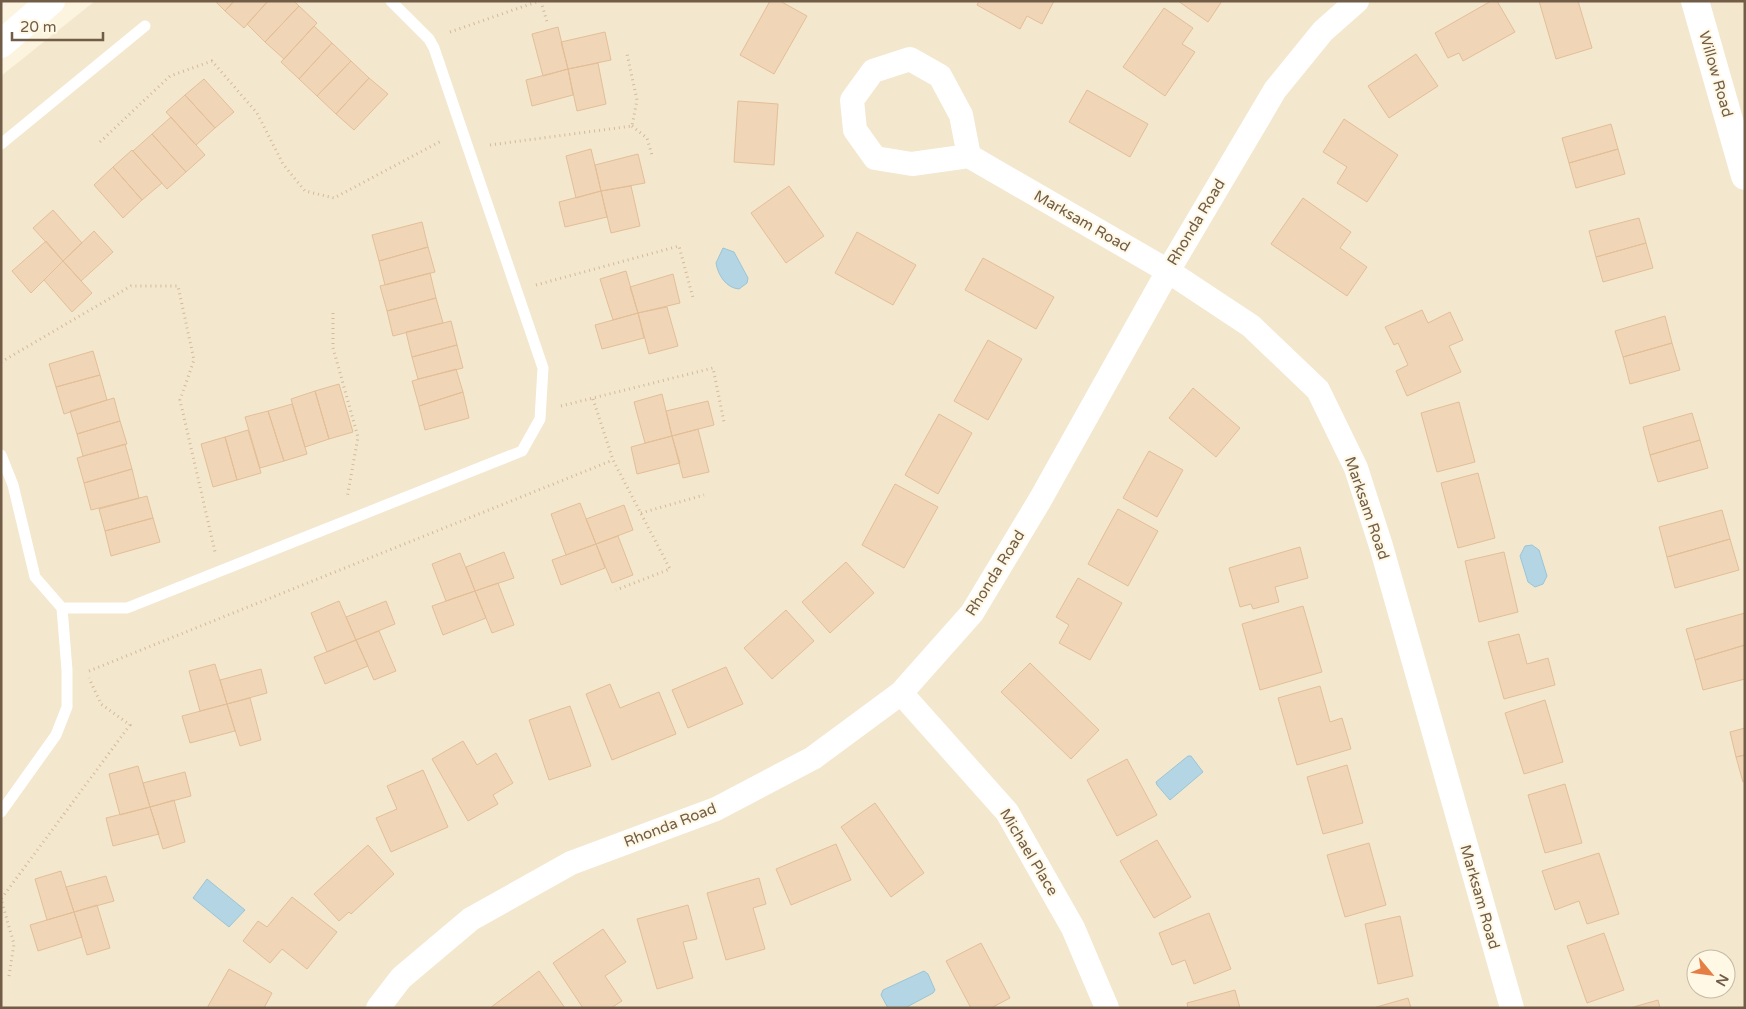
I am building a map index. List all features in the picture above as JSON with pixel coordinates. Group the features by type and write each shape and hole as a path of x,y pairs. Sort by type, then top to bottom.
{"main road":[{"path":"1,44 51,1"},
{"name":"Willow Road","path":"1695,1 1745,176"}],"street":[{"name":"Rhonda Road","path":"378,1008 401,978 471,919 571,863 725,804 814,758 901,693 972,613 1040,500 1168,271 1275,90 1322,31 1357,1"},
{"path":"910,59 940,76 961,115 969,156 912,164 875,158 855,130 852,100 873,71 910,59"},
{"name":"Marksam Road","path":"969,156 1168,271 1251,326 1318,390 1356,468 1381,546 1512,1008"},
{"name":"Michael Place","path":"901,693 1007,812 1073,928 1107,1008"}],"lane":[{"path":"62,608 128,608 220,572 522,452 540,419 543,368 434,48 429,39 391,1"},
{"path":"1,144 145,26"},
{"path":"1,455 13,485 35,577 62,608 67,670 67,707 56,735 1,812"}],"path":[{"path":"429,39 540,1 547,22"},
{"path":"627,54 636,100 632,126"},
{"path":"100,142 170,76 212,61 257,113 283,164 305,191 334,198 461,130"},
{"path":"468,148 632,126 647,138 652,155"},
{"path":"516,290 679,246 693,298"},
{"path":"1,362 131,286 178,286 194,360 180,400 220,572"},
{"path":"333,313 333,348 358,437 342,523"},
{"path":"541,411 713,368 724,422"},
{"path":"593,398 612,460 670,569 616,590"},
{"path":"9,976 14,944 2,899 130,725 101,704 87,672 612,460"},
{"path":"641,513 704,495"}],"shaded area":[{"path":"95,1 1745,1 1745,1008 1,1008 1,76"}],"water":[{"path":"723,248 734,252 748,278 747,283 739,289 730,286 723,280 719,272 716,263"},
{"path":"1532,545 1539,550 1547,576 1543,584 1535,587 1528,582 1520,556 1525,546"},
{"path":"1188,756 1191,756 1203,772 1170,800 1156,782"},
{"path":"207,879 245,910 229,927 193,898"},
{"path":"924,971 928,974 935,990 933,993 905,1008 888,1008 881,995 883,990"}],"building":[{"path":"215,1 234,1 225,11"},
{"path":"234,1 268,1 244,28 225,11"},
{"path":"268,1 294,1 299,6 265,42 247,24"},
{"path":"770,1 780,1 807,16 774,74 740,55"},
{"path":"979,1 1054,1 1042,24 1027,16 1020,29 977,5"},
{"path":"1178,1 1222,1 1208,22"},
{"path":"1491,1 1497,1 1515,32 1463,61 1459,53 1448,58 1435,33"},
{"path":"1539,1 1578,1 1592,48 1556,59"},
{"path":"299,6 317,23 284,59 265,42"},
{"path":"1164,8 1193,28 1182,44 1195,52 1165,96 1123,67"},
{"path":"314,26 332,43 299,79 281,62"},
{"path":"558,27 568,69 543,76 532,34"},
{"path":"605,32 611,60 568,69 561,42"},
{"path":"332,43 351,61 317,96 299,79"},
{"path":"1416,54 1438,86 1389,118 1368,86"},
{"path":"351,61 369,78 336,114 317,96"},
{"path":"598,63 606,104 577,111 568,69"},
{"path":"568,69 573,95 532,106 526,80"},
{"path":"369,78 388,94 354,130 336,114"},
{"path":"204,79 234,112 215,128 185,95"},
{"path":"1087,90 1148,124 1130,157 1069,122"},
{"path":"185,95 215,128 196,145 166,112"},
{"path":"738,101 778,104 774,165 734,162"},
{"path":"171,117 205,155 186,172 152,134"},
{"path":"1344,119 1398,155 1367,202 1337,183 1347,167 1323,152"},
{"path":"1611,124 1618,149 1569,163 1562,138"},
{"path":"152,134 186,172 167,189 133,151"},
{"path":"591,149 601,191 576,198 566,156"},
{"path":"1618,149 1625,174 1576,188 1569,163"},
{"path":"132,150 162,183 142,200 113,167"},
{"path":"638,154 645,183 601,191 595,165"},
{"path":"113,167 142,200 123,218 94,185"},
{"path":"631,186 640,226 611,233 601,191"},
{"path":"789,186 824,236 786,263 751,213"},
{"path":"601,191 607,217 565,227 559,202"},
{"path":"1303,198 1351,232 1340,248 1367,267 1347,296 1271,244"},
{"path":"53,210 82,243 63,261 33,228"},
{"path":"1639,218 1646,243 1596,257 1589,231"},
{"path":"422,222 428,247 379,261 372,235"},
{"path":"94,231 113,252 81,281 63,261"},
{"path":"857,232 916,265 893,305 835,273"},
{"path":"46,241 63,261 31,293 12,271"},
{"path":"1646,243 1653,268 1603,282 1596,257"},
{"path":"428,247 435,272 385,285 379,261"},
{"path":"983,258 1054,297 1036,329 965,290"},
{"path":"63,261 92,293 72,312 44,280"},
{"path":"626,271 638,313 613,320 600,279"},
{"path":"430,273 436,298 387,311 380,286"},
{"path":"673,274 680,303 638,313 630,287"},
{"path":"436,298 443,323 393,336 387,311"},
{"path":"667,307 678,346 649,354 638,313"},
{"path":"1422,310 1428,323 1450,312 1463,340 1449,346 1461,372 1407,396 1396,371 1408,365 1398,343 1394,345 1385,327"},
{"path":"638,313 644,338 602,349 595,325"},
{"path":"1665,316 1672,343 1623,357 1615,331"},
{"path":"451,321 457,345 412,357 406,332"},
{"path":"988,340 1022,359 988,420 954,401"},
{"path":"1672,343 1680,370 1630,384 1623,357"},
{"path":"457,345 463,368 418,379 412,357"},
{"path":"93,351 100,375 56,387 49,364"},
{"path":"456,369 463,392 419,406 412,381"},
{"path":"100,375 107,400 64,414 56,387"},
{"path":"339,384 353,432 329,439 315,391"},
{"path":"1193,388 1240,428 1216,457 1169,418"},
{"path":"315,391 329,439 305,447 291,399"},
{"path":"463,392 469,418 425,430 419,406"},
{"path":"662,394 672,436 645,443 634,402"},
{"path":"114,398 120,421 77,434 70,411"},
{"path":"708,401 714,425 672,436 666,411"},
{"path":"1459,402 1475,462 1437,472 1421,413"},
{"path":"292,404 307,454 284,461 268,411"},
{"path":"268,411 284,461 260,468 245,417"},
{"path":"1692,413 1700,440 1650,455 1643,427"},
{"path":"939,414 972,433 938,494 905,475"},
{"path":"120,421 127,444 83,456 77,434"},
{"path":"698,429 709,472 683,478 672,436"},
{"path":"248,430 261,473 237,480 225,437"},
{"path":"672,436 680,463 637,474 631,447"},
{"path":"225,437 237,480 213,487 201,444"},
{"path":"1700,440 1708,468 1658,482 1650,455"},
{"path":"125,444 132,469 84,483 77,458"},
{"path":"1149,451 1183,470 1157,517 1123,498"},
{"path":"132,469 139,498 91,510 84,483"},
{"path":"1478,473 1495,538 1458,548 1441,483"},
{"path":"895,484 938,507 904,568 862,545"},
{"path":"147,496 153,518 105,531 99,509"},
{"path":"580,503 596,544 566,555 551,514"},
{"path":"624,505 633,530 596,544 586,519"},
{"path":"1118,509 1158,531 1128,586 1088,564"},
{"path":"1722,510 1730,539 1667,557 1659,527"},
{"path":"153,518 160,542 111,556 105,531"},
{"path":"618,536 633,575 612,583 596,544"},
{"path":"1730,539 1739,570 1675,588 1667,557"},
{"path":"596,544 605,568 561,585 552,560"},
{"path":"1300,547 1308,578 1275,587 1279,602 1253,609 1251,604 1240,607 1229,568"},
{"path":"504,552 514,578 475,591 466,567"},
{"path":"1504,552 1518,612 1479,622 1465,561"},
{"path":"460,553 475,591 446,601 432,564"},
{"path":"846,562 874,593 830,633 802,602"},
{"path":"1078,578 1122,603 1090,660 1059,643 1069,625 1056,617"},
{"path":"498,583 514,625 492,633 475,591"},
{"path":"475,591 486,618 443,635 432,606"},
{"path":"339,601 356,640 327,652 311,613"},
{"path":"386,601 395,624 356,640 346,617"},
{"path":"1303,606 1322,672 1260,690 1242,624"},
{"path":"786,610 814,641 772,679 744,648"},
{"path":"1745,613 1745,645 1695,660 1686,629"},
{"path":"379,631 396,671 374,680 356,640"},
{"path":"1519,634 1527,664 1548,658 1555,685 1504,699 1488,642"},
{"path":"356,640 368,666 325,684 314,657"},
{"path":"1745,645 1745,679 1703,690 1695,660"},
{"path":"1030,663 1099,730 1071,759 1001,692"},
{"path":"215,664 227,704 200,711 189,671"},
{"path":"726,667 743,704 688,728 672,690"},
{"path":"261,669 267,693 227,704 220,680"},
{"path":"610,684 620,708 659,692 676,734 612,760 586,694"},
{"path":"1320,686 1330,722 1342,718 1351,749 1297,765 1278,698"},
{"path":"250,698 261,740 240,746 227,704"},
{"path":"1545,700 1563,762 1524,774 1505,713"},
{"path":"227,704 235,731 190,743 182,716"},
{"path":"570,706 591,766 549,780 529,720"},
{"path":"1745,728 1745,755 1736,757 1730,732"},
{"path":"463,741 477,765 496,753 513,783 493,795 498,804 468,821 432,759"},
{"path":"1745,755 1745,781 1743,782 1736,757"},
{"path":"1127,759 1157,815 1117,836 1087,780"},
{"path":"1347,765 1363,823 1323,834 1307,777"},
{"path":"138,766 150,807 120,815 109,774"},
{"path":"423,770 448,827 391,852 376,818 397,809 387,786"},
{"path":"185,772 191,796 150,807 143,783"},
{"path":"1565,784 1582,843 1545,853 1528,795"},
{"path":"174,800 185,842 163,849 150,807"},
{"path":"875,803 924,873 891,897 841,827"},
{"path":"150,807 159,834 113,846 106,818"},
{"path":"1157,840 1191,897 1154,918 1120,861"},
{"path":"1369,843 1386,905 1345,917 1327,855"},
{"path":"836,844 851,880 791,905 776,869"},
{"path":"368,845 394,874 351,914 349,912 339,921 314,894"},
{"path":"1599,853 1619,914 1587,924 1579,901 1555,910 1542,871"},
{"path":"61,871 74,912 47,920 35,879"},
{"path":"106,876 114,901 74,912 66,887"},
{"path":"759,878 766,904 753,908 765,949 726,960 707,893"},
{"path":"292,897 337,932 307,969 282,949 270,963 243,941 258,921 267,927"},
{"path":"97,905 110,948 87,955 74,912"},
{"path":"688,905 697,939 683,942 693,978 657,989 637,919"},
{"path":"74,912 82,937 38,951 30,925"},
{"path":"1209,913 1231,969 1194,984 1185,960 1172,965 1159,933"},
{"path":"1400,916 1413,976 1378,984 1365,924"},
{"path":"603,929 626,962 605,976 622,1001 611,1008 583,1008 553,963"},
{"path":"1604,933 1624,990 1587,1003 1567,946"},
{"path":"981,943 1010,998 991,1008 971,1008 946,961"},
{"path":"229,969 272,993 264,1008 207,1008"},
{"path":"539,971 565,1008 490,1008"},
{"path":"1235,990 1240,1008 1188,1008 1187,1003"},
{"path":"1408,998 1411,1008 1373,1008"},
{"path":"1658,1000 1660,1008 1630,1008"}]}
